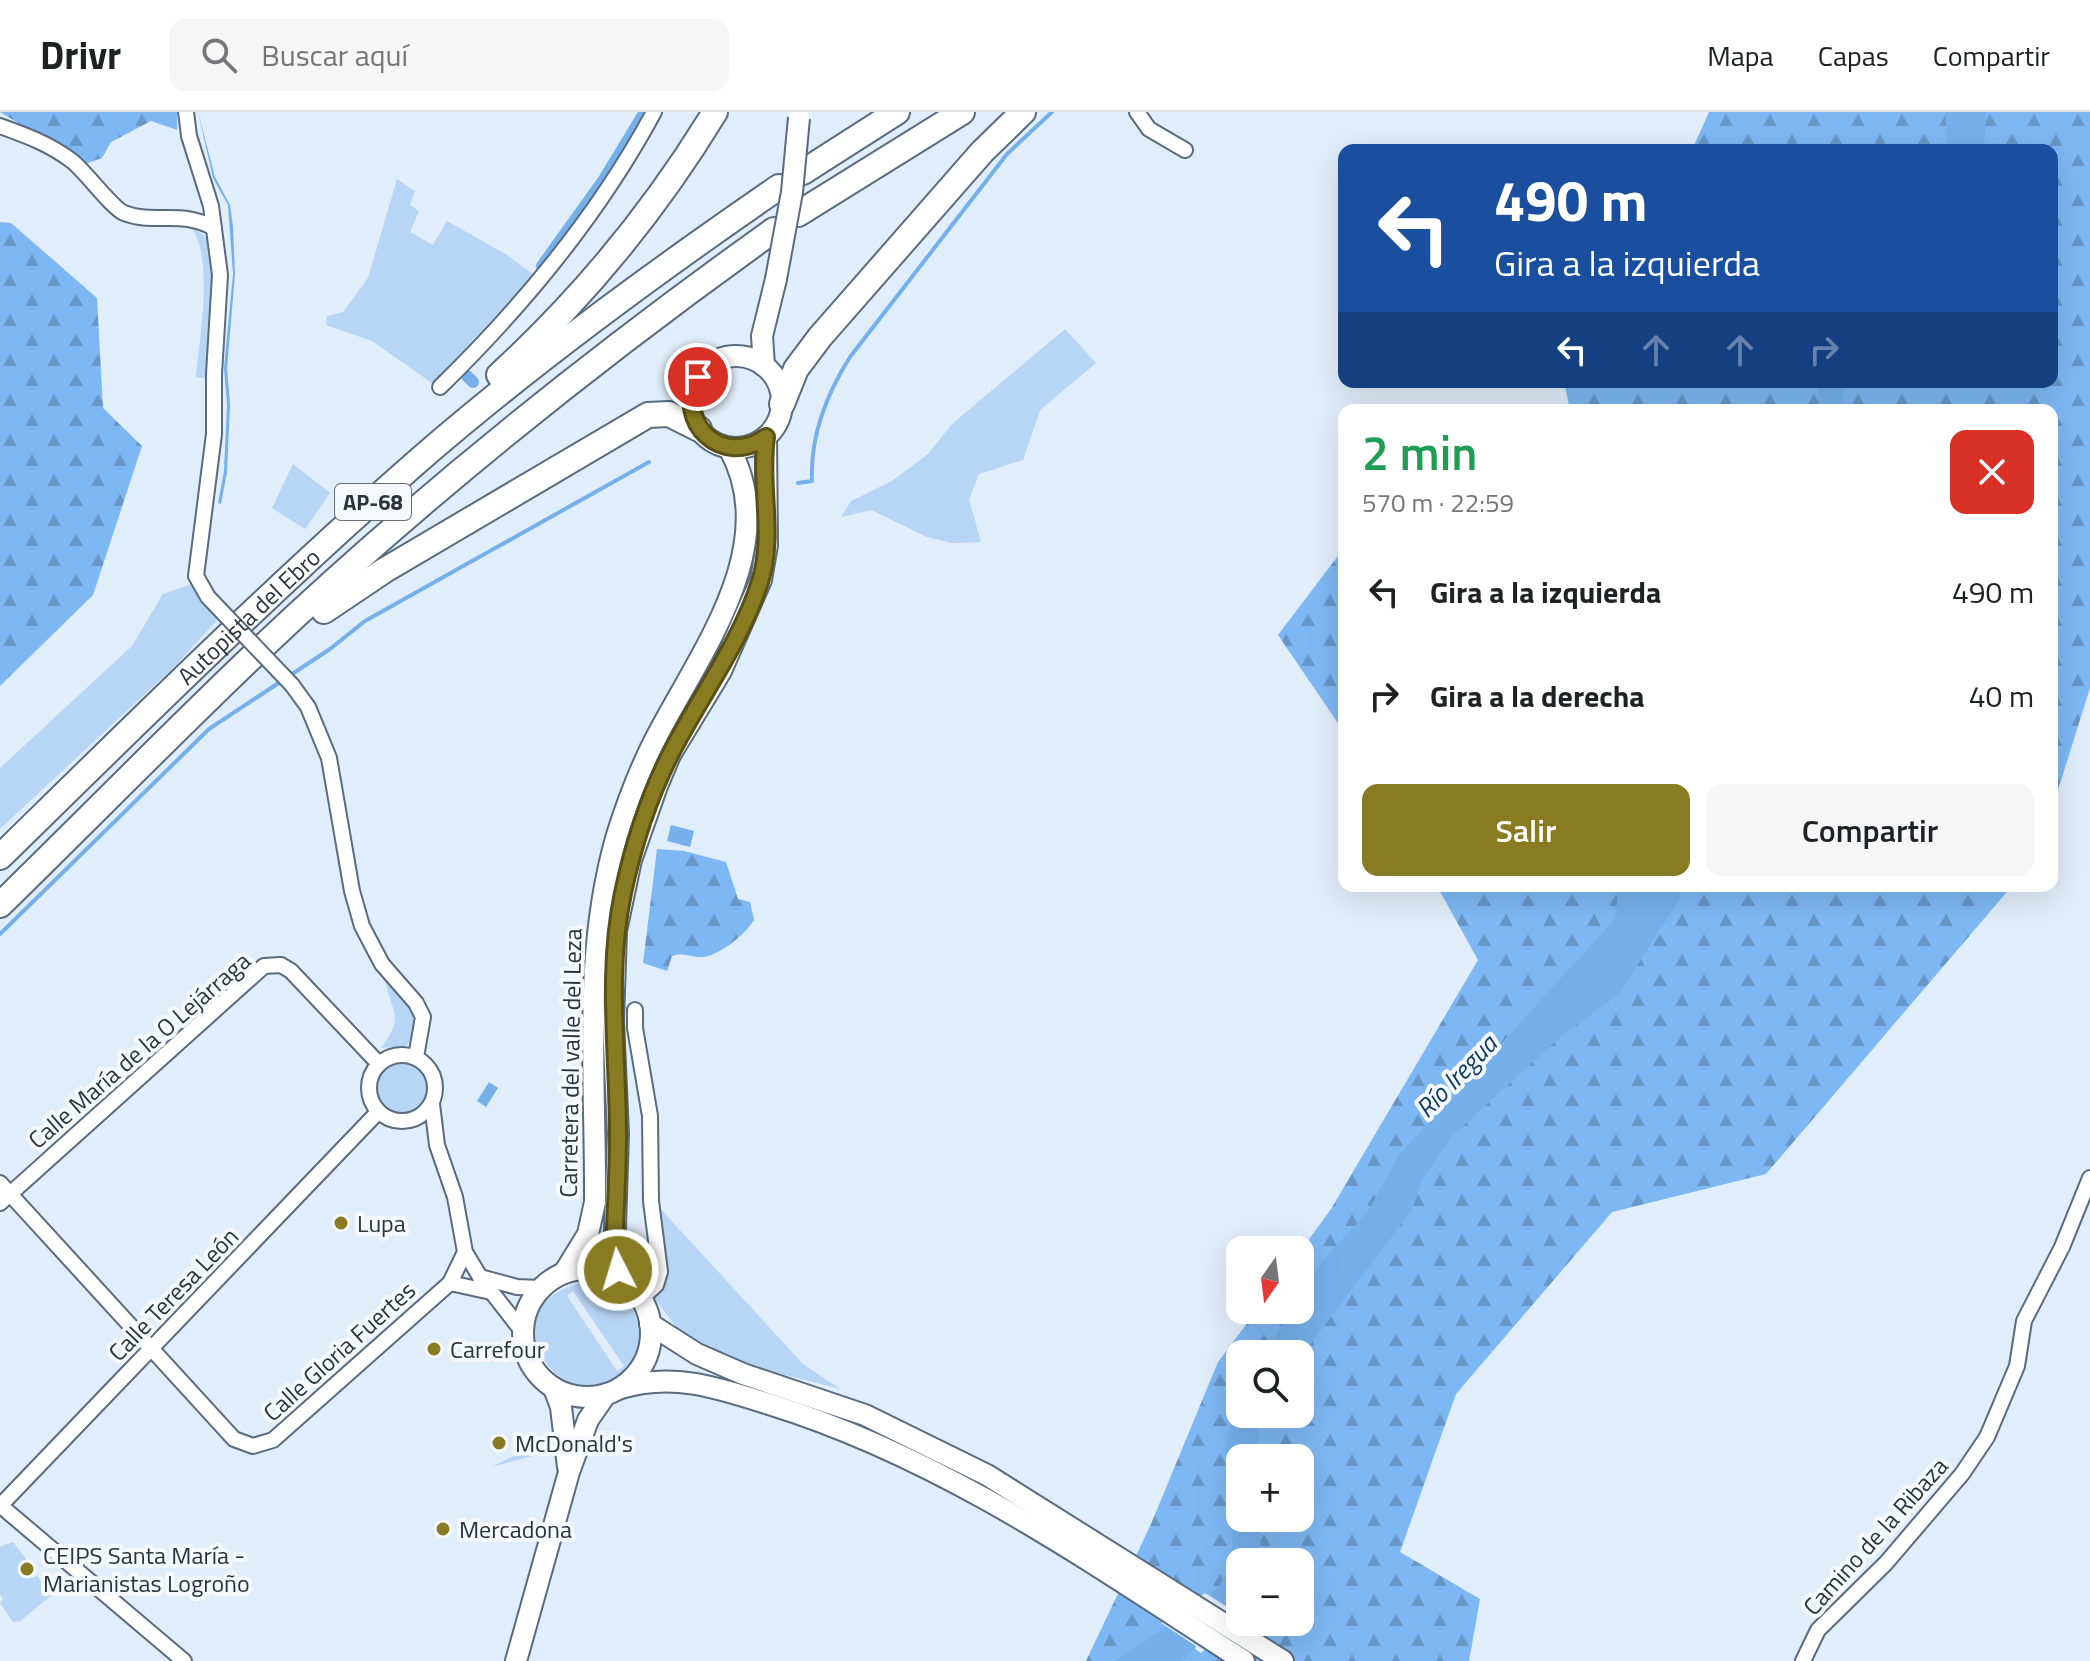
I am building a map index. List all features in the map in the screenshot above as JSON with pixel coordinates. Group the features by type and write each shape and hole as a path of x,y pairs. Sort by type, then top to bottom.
{"highway":[{"path":"135,726 342,517 520,355 568,306 657,200 715,112"},
{"path":"803,172 897,112"},
{"path":"798,214 962,112"},
{"path":"782,404 796,369 820,337 946,192 1023,112"},
{"name":"Autopista del Ebro","path":"0,857 286,581 465,422 650,275 779,187"},
{"name":"Autopista del Ebro","path":"0,905 256,653 458,473 620,342 774,230"},
{"path":"50,857 267,656 344,596 648,415 669,414 699,429"}],"main road":[{"path":"764,366 762,336 792,192 799,115"},
{"path":"743,357 762,336"},
{"path":"743,357 764,366 776,379 782,404 778,421 766,437 747,447 729,448 712,441 699,429 690,403 698,377 720,360 743,357"},
{"name":"Carretera del valle del Leza","path":"623,1280 614,1257 618,1134 613,1021 616,931 631,860 657,786 670,755 721,671 761,580 767,545 766,437"},
{"name":"Carretera del valle del Leza","path":"564,1273 588,1234 595,1202 592,999 598,915 633,787 657,736 717,628 737,577 743,550 746,494 741,472 729,448"},
{"path":"516,1661 569,1472 588,1420 613,1391 642,1367 651,1339 650,1324 641,1299 623,1280 589,1269 564,1273 541,1288 528,1308 522,1331 532,1366 554,1388 574,1396 613,1391 648,1379 714,1387 863,1436 1105,1560 1283,1661"},
{"path":"650,1324 697,1354 743,1374 865,1415 943,1452 1105,1560 1244,1661"},
{"path":"554,1388 561,1407 569,1472"}],"street":[{"path":"186,112 189,136 211,206 220,275 214,434 205,534 196,576 208,597 292,685 308,707 329,758 352,891 362,926 382,964 416,1003 423,1017 416,1057"},
{"path":"440,387 511,315 562,255 606,192 654,112"},
{"path":"1137,112 1143,123 1160,138 1185,150"},
{"path":"0,126 33,137 71,160 121,212 136,216 178,215 198,219 214,228"},
{"name":"Calle María de la O Lejárraga","path":"3,1194 254,972 273,964 291,971 379,1064"},
{"path":"635,1010 650,1116 651,1201 660,1272 656,1285 641,1299"},
{"path":"433,1128 411,1120 397,1121 378,1112 369,1093 372,1073 379,1064 393,1056 416,1057 432,1075 435,1094 432,1104 433,1128 444,1171 455,1197 465,1252 480,1277 522,1331"},
{"path":"411,1120 432,1104"},
{"name":"Calle Teresa León","path":"0,1506 378,1112"},
{"name":"Camino de la Ribaza","path":"1803,1661 1818,1630 1886,1563 1962,1474 1987,1437 2017,1366 2024,1321 2062,1247 2090,1178"},
{"name":"Calle Gloria Fuertes","path":"3,1194 234,1439 253,1446 273,1440 450,1283"},
{"path":"465,1252 450,1283 491,1292"},
{"path":"480,1277 517,1287 541,1288"},
{"path":"0,1506 184,1661"}],"shaded area":[{"path":"198,112 215,177 230,205 233,226 235,274 227,368 230,404 227,472 221,504 218,503 224,471 227,405 224,368 233,274 228,205 213,178"},
{"path":"1945,112 1986,112 1984,144 1948,144"},
{"path":"397,179 415,191 410,205 419,211 410,232 433,245 447,221 507,255 534,275 432,383 372,341 326,325 327,316 343,312 368,278"},
{"path":"190,226 209,239 214,280 208,379 196,377 204,277 198,239"},
{"path":"1065,329 1096,363 1040,410 1023,460 979,474 969,499 981,542 952,543 927,537 871,510 841,517 851,501 892,481 928,454 952,424"},
{"path":"1818,388 1843,388 1843,404 1819,404"},
{"path":"293,464 330,493 305,529 272,508"},
{"path":"192,584 203,602 220,617 175,666 0,829 0,768 132,646 163,594"},
{"path":"671,825 694,831 690,847 667,841"},
{"path":"1618,892 1680,892 1680,898 1620,993 1557,1040 1452,1136 1422,1180 1412,1210 1314,1340 1273,1340 1282,1324 1314,1324 1314,1270 1369,1210 1398,1156 1615,919"},
{"path":"385,975 410,1008 413,1018 415,1027 406,1046 381,1048 395,1019"},
{"path":"402,1062 421,1070 429,1089 421,1108 402,1116 383,1108 375,1089 383,1070"},
{"path":"489,1082 498,1088 486,1107 477,1101"},
{"path":"655,1203 803,1364 840,1389 746,1365 680,1332 646,1287 659,1269"},
{"path":"585,1282 613,1291 632,1310 640,1335 638,1349 631,1363 609,1384 586,1388 564,1380 546,1362 536,1340 537,1317 552,1296","holes":["573,1291 624,1366 617,1371 567,1296"]},
{"path":"1230,1428 1258,1428 1257,1444 1227,1444"},
{"path":"528,1449 540,1454 491,1467"},
{"path":"1233,1532 1260,1532 1261,1544 1260,1548 1232,1548"},
{"path":"13,1542 28,1562 24,1566 33,1578 37,1576 52,1595 20,1621 13,1622 0,1603 3,1598 0,1594 0,1547"},
{"path":"1226,1572 1226,1625 1181,1661 1114,1661 1178,1620 1211,1594"}],"green space":[{"path":"0,112 177,112 177,130 151,121 111,142 102,158 85,164"},
{"path":"1709,112 2090,112 2090,688 2058,790 2058,404 1569,404 1565,388 2058,388 2058,144 1695,144"},
{"path":"0,222 11,223 97,298 103,408 142,446 93,595 0,686"},
{"path":"1338,556 1338,723 1278,635"},
{"path":"657,849 684,851 726,862 738,899 750,902 754,920 739,937 717,952 703,957 672,956 667,971 643,963"},
{"path":"1440,892 2007,892 1766,1174 1612,1212 1456,1394 1400,1552 1480,1599 1469,1661 1086,1661 1151,1524 1218,1362 1226,1351 1226,1428 1314,1428 1314,1340 1234,1340 1246,1324 1314,1324 1314,1236 1312,1236 1331,1209 1478,960"}],"pier":[{"path":"1205,1593 1226,1606 1226,1631 1201,1653 1195,1649 1196,1646 1161,1623"}],"waterway":[{"path":"542,266 603,181 645,112"},
{"path":"798,483 812,481 814,448 821,416 850,357 1007,154 1052,112"},
{"path":"467,376 473,382"},
{"path":"0,934 209,729 330,649 365,621 649,462"}],"place":[{"name":"Lupa","path":"341,1223"},
{"name":"Carrefour","path":"434,1349"},
{"name":"McDonald's","path":"499,1443"},
{"name":"Mercadona","path":"443,1529"},
{"name":"CEIPS Santa María - Marianistas Logroño","path":"27,1569"}],"route":[{"path":"618,1270 614,1257 618,1134 613,1021 616,931 623,893 643,822 657,786 670,755 733,647 761,580 767,545 766,437 755,445 729,448 705,436 691,412 691,394 698,377"}],"water label":[{"name":"Río Iregua","path":"1456,1076"}]}
